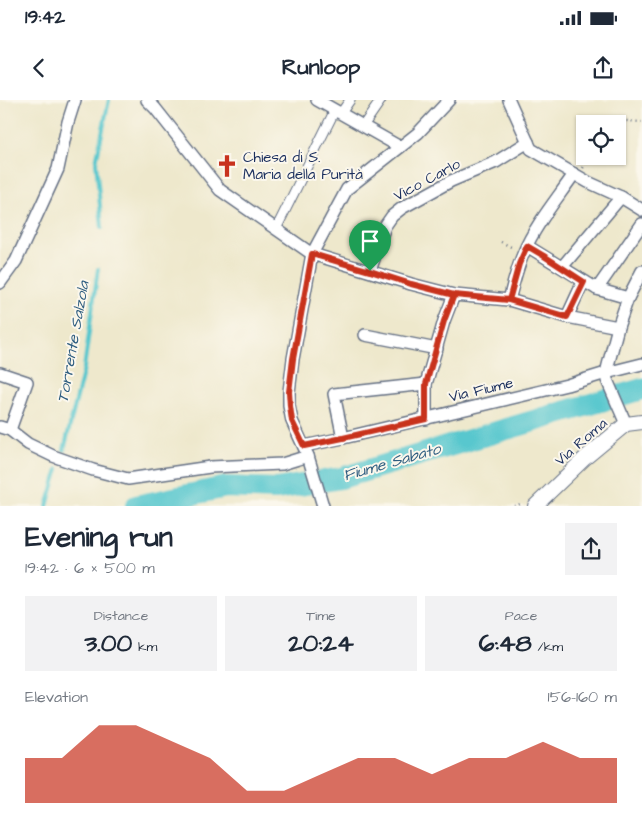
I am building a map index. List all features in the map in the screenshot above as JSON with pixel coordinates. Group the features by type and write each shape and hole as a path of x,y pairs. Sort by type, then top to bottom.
{"street":[{"path":"0,284 16,261 58,169 68,122 75,100"},
{"path":"317,100 400,147"},
{"path":"276,229 338,112 350,100"},
{"path":"363,126 381,100"},
{"path":"323,506 307,454 292,421 289,392 312,254 347,189 418,133 449,100"},
{"path":"509,100 532,149 588,182 621,197 642,210"},
{"path":"155,103 220,190 312,254 454,295 509,300 567,317 618,327"},
{"name":"Vico Carlo","path":"370,271 385,226 392,216 402,208 451,181 496,162 528,142"},
{"path":"509,300 519,264 527,246 538,226 574,174"},
{"path":"562,267 621,197"},
{"path":"597,289 642,224"},
{"path":"527,246 597,289 628,298"},
{"path":"626,424 606,376 618,327 628,298 642,271"},
{"path":"567,317 584,282"},
{"path":"426,419 426,384 444,321 454,295"},
{"path":"365,335 437,349"},
{"name":"Via Fiume","path":"5,428 28,444 52,456 93,470 128,479 210,467 282,464 343,438 606,376 642,364"},
{"path":"0,373 27,382 5,428"},
{"path":"343,438 334,394 426,384"},
{"name":"Via Roma","path":"534,506 548,501 585,458 626,424 642,422"}],"path":[{"path":"626,121 642,122"}],"waterway":[{"name":"Torrente Salzola","path":"102,228 96,162 109,100"},
{"name":"Torrente Salzola","path":"64,450 84,368 98,269"},
{"name":"Fiume Sabato","path":"136,506 226,487 277,489 341,478 642,389"},
{"name":"Torrente Salzola","path":"47,506 58,469"}],"place":[{"name":"Chiesa di S. Maria della Purità","path":"227,166"}],"route":[{"path":"370,271 312,254 289,392 292,421 304,446 426,419 426,384 444,321 454,295 509,300 567,317 584,282 527,246 519,264 509,300 454,295 370,271"}]}
